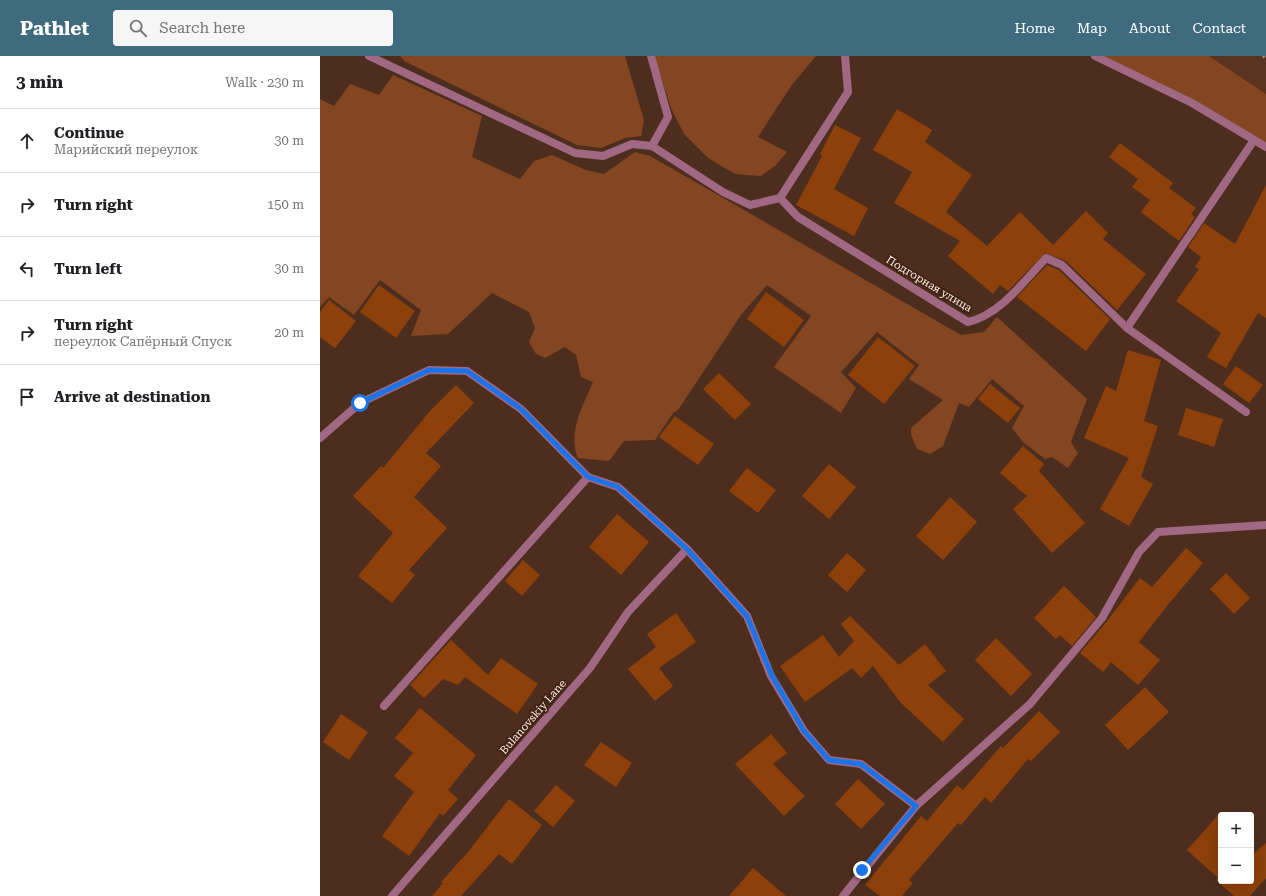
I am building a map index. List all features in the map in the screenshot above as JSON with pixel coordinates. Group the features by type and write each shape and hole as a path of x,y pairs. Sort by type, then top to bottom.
{"street":[{"path":"369,56 576,152 603,156 632,144 652,146 723,192 750,205 780,198 848,92 845,56"},
{"path":"651,56 668,117 652,146"},
{"path":"1095,56 1192,103 1266,147"},
{"path":"1127,328 1254,140"},
{"name":"Подгорная улица","path":"780,198 798,217 968,322 982,319 999,307 1046,258 1062,265 1127,328 1246,412"},
{"path":"320,438 360,403 429,370 467,371 521,409 588,477 618,487 687,549 747,616 772,676 804,731 829,760 861,764 916,806"},
{"path":"384,706 588,477"},
{"path":"843,896 916,806 1030,704 1102,618 1140,552 1158,532 1264,524"},
{"name":"Bulanovskiy Lane","path":"392,896 590,668 628,612 687,549"}],"shaded area":[{"path":"400,56 625,56 644,120 641,136 625,138 601,148 577,145 404,61"},
{"path":"654,56 816,56 791,86 758,137 787,152 776,165 761,176 735,174 708,158 684,134 671,108"},
{"path":"1095,56 1209,56 1266,94 1266,147 1192,103"},
{"path":"1209,56 1266,56 1266,94"},
{"path":"393,75 482,116 472,157 520,179 534,161 552,155 586,170 604,174 635,152 650,156 961,335 984,332 997,317 1087,399 1071,442 1078,453 1068,468 1052,457 1045,459 1023,442 1012,428 1024,406 992,379 969,407 959,403 943,446 930,454 917,449 911,435 911,428 943,400 909,379 919,365 877,332 841,372 856,388 841,413 774,367 811,316 767,285 741,315 678,410 673,413 655,440 624,441 609,461 578,458 574,439 575,429 593,382 581,377 576,355 565,347 545,358 536,354 529,342 535,328 529,312 492,293 448,334 411,336 421,310 380,280 354,315 329,297 320,307 320,99 334,106 350,84 379,95"}],"building":[{"path":"897,109 932,130 925,142 972,175 946,212 987,246 1020,212 1053,245 1086,211 1108,233 1103,239 1146,274 1117,310 1066,261 1045,253 1008,291 1000,285 993,294 948,256 960,241 894,203 912,172 873,150"},
{"path":"835,125 861,138 834,189 868,208 854,236 796,205 822,156 820,154"},
{"path":"1120,143 1173,183 1169,188 1196,208 1191,214 1195,217 1179,241 1141,212 1150,200 1132,187 1138,179 1109,157"},
{"path":"1266,185 1266,318 1258,313 1226,368 1207,357 1221,333 1176,301 1199,269 1195,267 1201,257 1188,247 1204,223 1235,244"},
{"path":"1047,265 1059,270 1110,319 1086,351 1017,297"},
{"path":"379,285 415,311 396,338 360,312"},
{"path":"766,292 804,320 784,347 747,319"},
{"path":"329,300 356,321 335,348 320,337 320,312"},
{"path":"878,337 915,366 884,404 848,375"},
{"path":"1128,350 1161,360 1144,421 1158,426 1141,477 1153,484 1129,526 1100,509 1129,458 1084,438 1106,386 1116,391"},
{"path":"1236,366 1263,385 1249,403 1223,384"},
{"path":"719,373 751,404 735,420 703,389"},
{"path":"990,384 1020,408 1008,423 978,399"},
{"path":"456,385 474,403 426,453 441,466 414,497 447,528 409,570 415,575 392,603 358,576 393,533 353,496 381,466 383,468 430,411"},
{"path":"1186,408 1223,419 1214,447 1178,435"},
{"path":"675,416 714,444 698,465 659,437"},
{"path":"1023,446 1044,464 1039,471 1085,523 1052,553 1013,509 1027,496 1000,473"},
{"path":"829,464 856,487 829,519 802,496"},
{"path":"747,468 776,490 758,513 729,491"},
{"path":"950,497 977,522 943,560 916,536"},
{"path":"617,514 649,542 621,575 589,547"},
{"path":"1186,548 1203,563 1139,642 1160,660 1138,685 1111,662 1103,672 1080,653 1104,625 1140,578 1152,587"},
{"path":"847,553 866,570 847,592 828,575"},
{"path":"523,560 540,575 522,596 505,581"},
{"path":"1226,573 1250,598 1234,614 1210,589"},
{"path":"1064,586 1096,617 1072,646 1060,635 1056,639 1034,618"},
{"path":"676,613 696,642 659,668 673,686 655,701 628,669 656,647 647,634"},
{"path":"850,616 899,665 925,644 946,671 928,685 964,719 943,742 901,703 873,666 861,678 852,668 805,702 780,666 823,635 839,657 854,641 841,624"},
{"path":"996,638 1032,674 1011,696 975,660"},
{"path":"451,640 488,675 501,658 538,684 517,714 465,677 458,685 443,679 424,698 410,685"},
{"path":"1145,687 1169,712 1128,750 1105,725"},
{"path":"420,708 476,755 448,790 458,799 443,816 440,813 409,856 382,836 414,792 394,776 413,753 395,738"},
{"path":"1039,711 1060,732 1031,761 1028,759 991,803 985,797 961,825 958,823 909,880 913,883 902,896 880,896 865,885 921,816 927,821 957,785 963,790 1001,746 1003,748"},
{"path":"341,714 368,732 349,760 323,742"},
{"path":"771,734 787,753 773,764 805,796 784,816 735,764"},
{"path":"601,742 632,763 616,787 584,765"},
{"path":"858,779 885,804 861,829 835,804"},
{"path":"556,785 575,801 553,827 534,811"},
{"path":"509,799 542,825 512,864 499,854 461,896 432,896 443,883 441,882 468,852"},
{"path":"1218,815 1218,878 1187,850"},
{"path":"1266,843 1266,878 1250,896 1234,896 1220,884 1254,884 1254,853"},
{"path":"753,868 786,896 729,896"}],"route":[{"path":"360,403 429,370 467,371 521,409 588,477 618,487 687,549 747,616 772,676 804,731 829,760 861,764 916,806 862,870"}]}
